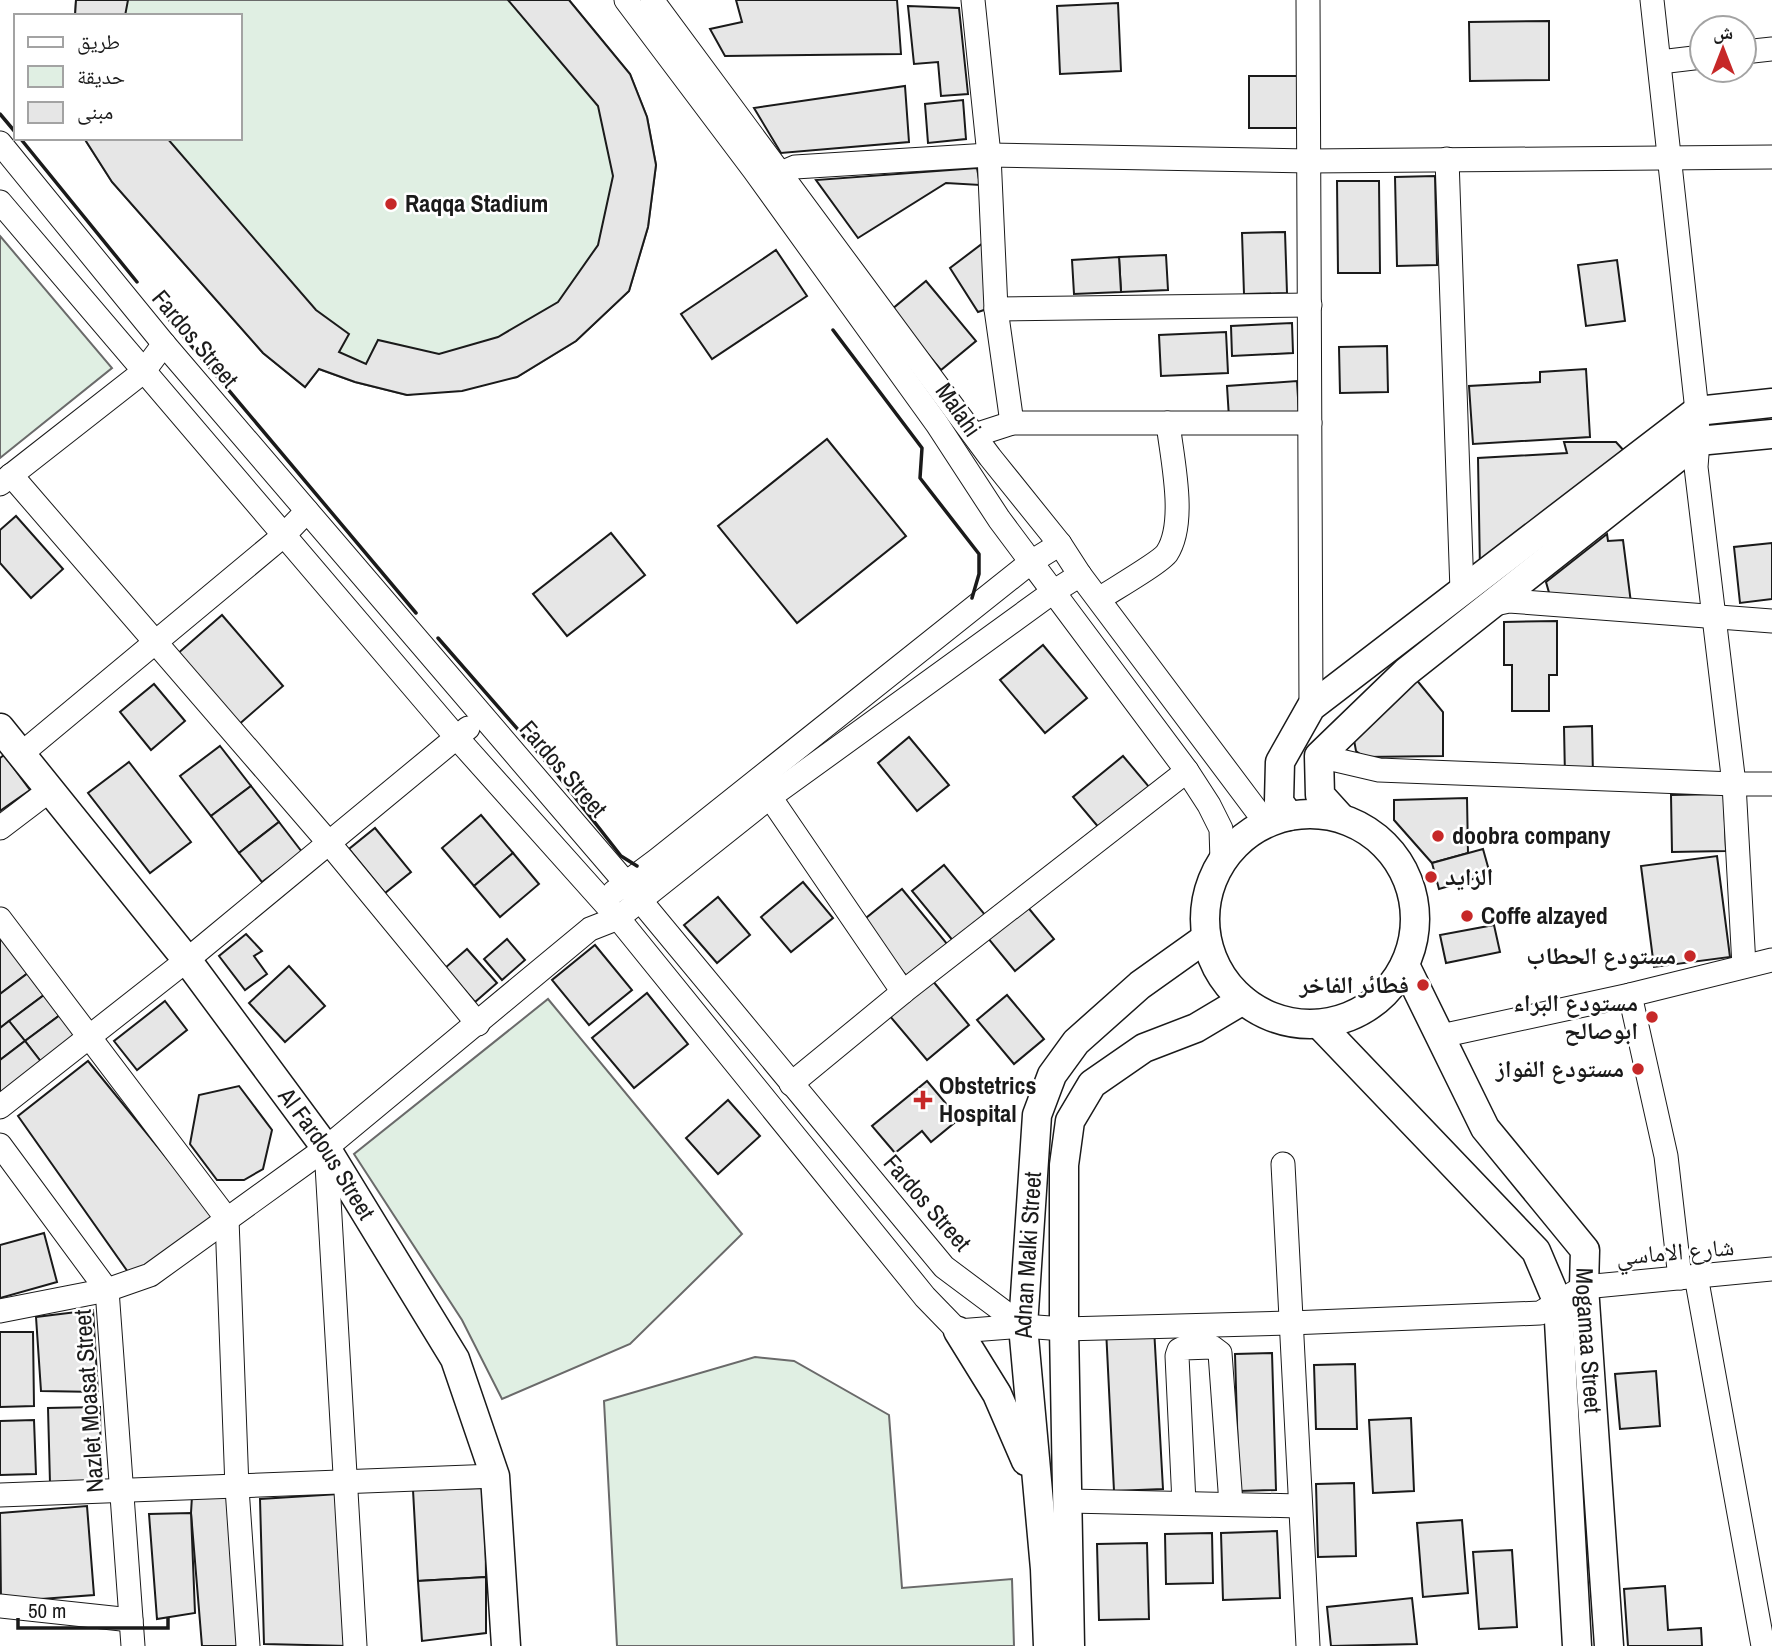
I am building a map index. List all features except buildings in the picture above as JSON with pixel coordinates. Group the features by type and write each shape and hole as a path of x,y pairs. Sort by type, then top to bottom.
{"main road":[{"path":"1278,820 1280,762 1311,707 1697,411 1772,403"},
{"path":"1339,816 1316,814 1278,820 1241,839 1222,860 1210,885 1204,912 1206,938 1213,961 1242,1000 1266,1014 1292,1022 1319,1024 1345,1018 1369,1006 1390,987 1405,965 1414,936 1414,906 1407,878 1391,852 1369,832 1339,816 1320,796 1319,756 1406,672 1698,440 1772,434"},
{"path":"1387,649 1406,672"},
{"name":"Al Fardous Street","path":"0,728 187,960 326,1148 455,1359 495,1476 506,1646"},
{"name":"Adnan Malki Street","path":"1048,1646 1045,1569 1035,1482 1023,1326 1037,1115 1052,1075 1076,1042 1140,985 1206,938"},
{"name":"Mogamaa Street","path":"1405,965 1485,1128 1586,1250 1584,1287 1609,1646"},
{"name":"Adnan Malki Street","path":"1070,1646 1064,1166 1070,1121 1092,1084 1144,1048 1196,1028 1242,1000"},
{"name":"Mogamaa Street","path":"1319,1024 1536,1251 1558,1303 1577,1646"},
{"path":"958,1331 997,1394 1035,1482"}],"street":[{"name":"Malahi","path":"626,0 754,170 920,401 999,519 1187,771 1209,804 1221,829 1222,860"},
{"name":"Malahi","path":"652,0 975,435 1060,544 1080,575 1278,820"},
{"path":"973,0 989,155 996,309 1012,423"},
{"path":"1308,0 1311,707"},
{"path":"1652,0 1697,411 1696,467 1734,784 1744,966"},
{"path":"1660,62 1688,59"},
{"name":"Fardos Street","path":"0,144 164,344 632,891 944,1267 1023,1326"},
{"path":"781,173 795,167 989,155 1309,161 1772,157"},
{"path":"1447,159 1462,591"},
{"path":"0,202 457,738 618,918 925,1297 958,1331 1023,1326 1064,1329 1290,1324 1540,1313 1584,1287"},
{"path":"996,309 1310,305"},
{"path":"164,344 143,372 5,480 155,642 329,843 478,1024"},
{"path":"975,435 1012,423 1310,424"},
{"path":"1099,599 1166,555 1175,533 1177,514 1168,423"},
{"path":"21,754 283,536 307,511"},
{"path":"0,1311 107,1290 150,1275 227,1220 326,1148 590,929 618,918 632,891 657,860 1031,562 1060,544"},
{"path":"590,929 603,901 664,882 770,797 1080,575"},
{"path":"1490,605 1509,601 1772,621"},
{"path":"0,1107 187,960 482,716"},
{"path":"1319,756 1380,770 1772,784"},
{"path":"792,1084 903,992 1187,771"},
{"path":"0,828 50,790"},
{"path":"770,797 903,992"},
{"path":"0,919 227,1220 237,1488 248,1646"},
{"path":"1441,1036 1630,995 1772,960"},
{"path":"1630,995 1666,1156 1763,1646"},
{"name":"Nazlet Moasat Street","path":"0,1145 107,1290 133,1646"},
{"path":"326,1148 355,1646"},
{"path":"1283,1164 1308,1646"},
{"name":"شارع الاماسي","path":"1584,1287 1772,1269"},
{"path":"1184,1503 1177,1356 1183,1348 1212,1347 1220,1353 1231,1504"},
{"path":"0,1495 495,1476"},
{"path":"1069,1501 1300,1506"},
{"path":"0,1605 131,1620"}],"green space":[{"name":"Raqqa Stadium","path":"76,0 569,0 630,74 647,117 656,165 648,227 629,291 576,341 517,377 407,395 355,382 319,369 305,387 263,353 112,182 85,140 242,140 242,14 75,14"},
{"path":"0,236 112,368 0,458"},
{"path":"548,999 742,1234 630,1344 502,1399 462,1320 354,1154"},
{"path":"755,1357 794,1361 889,1415 902,1588 1012,1579 1014,1646 617,1646 604,1401"}],"wall":[{"path":"0,114 14,131"},
{"path":"22,140 137,282"},
{"path":"163,312 416,613"},
{"path":"833,330 922,448 920,478 979,554 979,574 972,598"},
{"path":"438,638 556,773 621,856 637,866"}],"place":[{"name":"Raqqa Stadium","path":"391,204"},
{"name":"doobra company","path":"1438,836"},
{"name":"الزايد","path":"1431,877"},
{"name":"Coffe alzayed","path":"1467,916"},
{"name":"مستودع الحطاب","path":"1690,956"},
{"name":"فطائر الفاخر","path":"1423,985"},
{"name":"مستودع البراء ابوصالح","path":"1652,1017"},
{"name":"مستودع الفواز","path":"1638,1069"},
{"name":"Obstetrics Hospital","path":"923,1100"}]}
